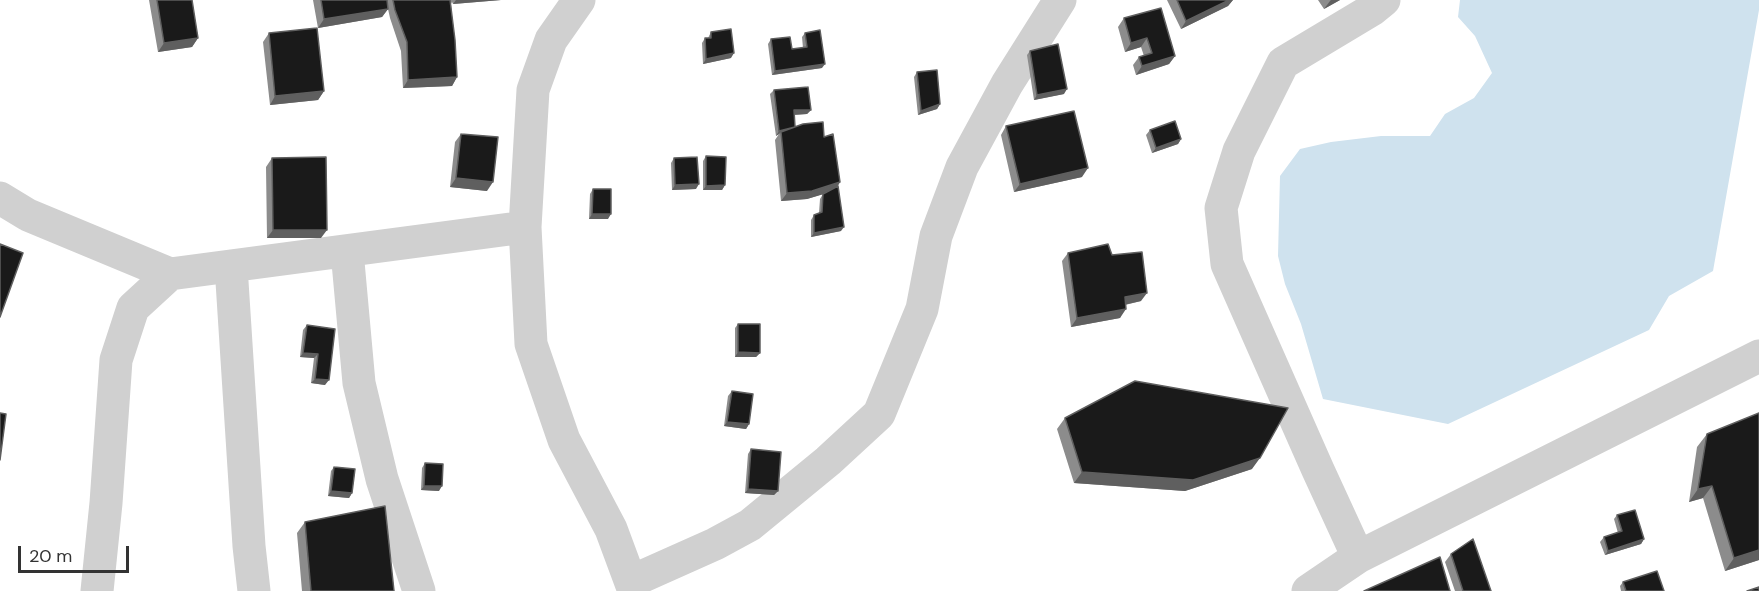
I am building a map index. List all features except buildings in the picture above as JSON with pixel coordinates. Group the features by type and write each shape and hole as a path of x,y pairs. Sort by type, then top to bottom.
{"street":[{"path":"579,0 551,40 533,90 525,227 531,344 564,440 611,529 632,586 750,525 828,461 879,414 922,309 936,236 962,166 1007,84 1060,0"},
{"path":"1358,557 1227,264 1221,208 1239,151 1283,63 1373,9 1384,0"},
{"path":"0,198 28,215 170,274 525,227"},
{"path":"346,251 359,383 382,479 419,591"},
{"path":"231,267 249,546 254,591"},
{"path":"97,591 116,360 133,308 170,274"},
{"path":"1308,591 1358,557 1759,356"}],"water":[{"path":"1460,0 1759,0 1759,10 1713,271 1669,296 1649,330 1448,424 1323,399 1278,256 1280,176 1300,149 1331,142 1381,136 1430,136 1445,114 1474,98 1492,73 1475,36 1458,17"}]}
